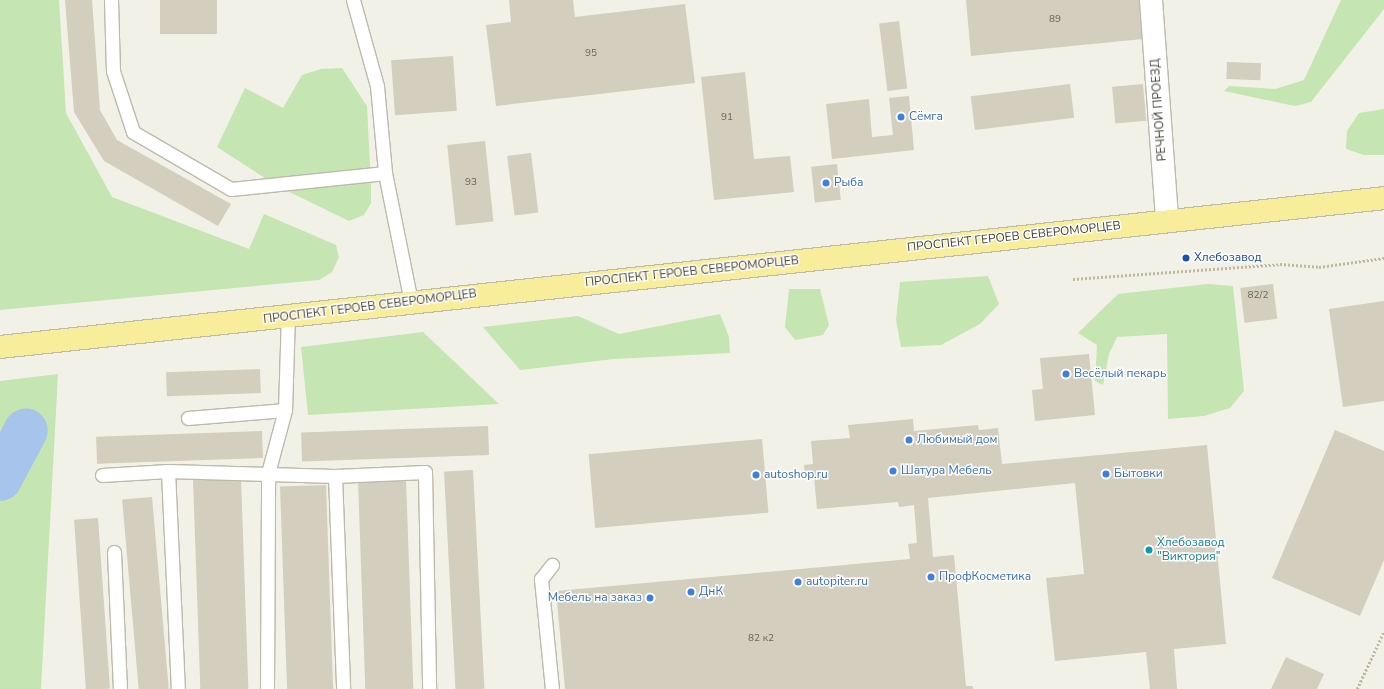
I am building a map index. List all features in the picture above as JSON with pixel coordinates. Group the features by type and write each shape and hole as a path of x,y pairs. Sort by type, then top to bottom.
{"main road":[{"name":"ПРОСПЕКТ ГЕРОЕВ СЕВЕРОМОРЦЕВ","path":"0,347 288,317 411,302 1167,220 1384,198"}],"street":[{"name":"РЕЧНОЙ ПРОЕЗД","path":"1151,0 1167,220"}],"lane":[{"path":"111,0 113,71 133,132 231,189 385,173"},
{"path":"353,0 378,86 385,173 411,302"},
{"path":"267,689 268,474 285,410 288,317"},
{"path":"188,418 285,410"},
{"path":"168,471 178,689"},
{"path":"102,475 168,471 335,476 425,472 429,689"},
{"path":"335,476 343,689"},
{"path":"114,552 120,689"},
{"path":"552,565 541,579 552,689"}],"path":[{"path":"1073,279 1280,264 1318,267 1384,258"},
{"path":"1357,689 1384,631"}],"green space":[{"path":"0,0 59,0 66,113 112,197 249,249 264,214 336,245 339,257 332,272 319,280 0,310"},
{"path":"1341,0 1384,0 1384,9 1311,102 1295,106 1224,91 1229,86 1275,89 1304,80"},
{"path":"342,68 367,106 371,183 371,203 364,215 349,221 277,186 217,147 245,88 283,108 302,75 321,69"},
{"path":"1384,109 1384,155 1364,155 1346,149 1347,131 1359,113"},
{"path":"988,276 999,304 980,324 941,345 901,347 896,320 900,282"},
{"path":"1208,284 1233,286 1244,391 1230,408 1204,416 1168,419 1167,334 1117,337 1109,354 1103,385 1095,381 1097,345 1078,333 1118,294"},
{"path":"789,289 820,289 829,325 823,335 795,340 785,327"},
{"path":"720,314 729,337 730,353 614,359 520,370 483,327 578,316 619,334"},
{"path":"423,332 499,404 308,415 301,347"},
{"path":"58,374 41,689 0,689 0,381"}],"building":[{"path":"65,0 92,0 100,110 117,140 231,204 218,226 104,161 74,112"},
{"path":"160,0 217,0 217,34 160,34"},
{"path":"509,0 573,0 575,17 685,4 695,83 496,106 486,25 511,22"},
{"path":"966,0 1139,0 1143,39 971,56"},
{"path":"899,21 907,88 887,91 879,23"},
{"path":"453,56 457,111 395,115 391,60"},
{"path":"1227,62 1261,63 1260,80 1226,79"},
{"path":"745,72 754,159 790,156 794,192 714,200 701,77"},
{"path":"1070,84 1074,118 975,130 971,96"},
{"path":"1143,84 1146,121 1115,124 1112,87"},
{"path":"909,96 914,150 832,159 826,104 869,99 872,137 893,135 889,98"},
{"path":"485,141 493,222 456,226 447,145"},
{"path":"531,153 538,213 514,215 507,156"},
{"name":"Рыба","path":"837,164 841,200 815,203 811,167"},
{"path":"1273,284 1277,319 1245,323 1240,288"},
{"path":"1384,301 1384,401 1343,407 1329,309"},
{"name":"Весёлый пекарь","path":"1089,354 1095,415 1035,421 1032,390 1043,389 1040,358"},
{"path":"260,369 261,393 167,396 166,372"},
{"path":"913,419 914,431 978,425 979,430 998,428 1002,464 1207,445 1226,644 1174,649 1177,689 1150,689 1146,652 1055,661 1046,578 1084,574 1075,483 928,498 933,557 954,555 966,686 973,686 973,689 565,689 556,591 910,559 908,544 917,543 914,505 899,507 898,502 817,509 814,477 805,477 804,465 813,464 811,441 850,438 848,425"},
{"path":"488,426 489,455 302,462 301,433"},
{"path":"1335,430 1384,451 1384,560 1360,616 1272,578"},
{"path":"262,431 263,458 97,464 96,437"},
{"path":"762,439 768,513 595,528 589,454"},
{"path":"473,470 484,689 455,689 444,472"},
{"path":"241,478 248,689 200,689 193,480"},
{"path":"406,479 413,689 365,689 358,481"},
{"path":"326,485 333,689 287,689 280,487"},
{"path":"152,497 169,689 139,689 122,500"},
{"path":"98,518 110,689 86,689 74,520"},
{"path":"1286,657 1324,674 1317,689 1271,689"}],"waterway":[{"path":"0,479 26,430"}],"place":[{"name":"Сёмга","path":"901,117"},
{"name":"Рыба","path":"826,183"},
{"name":"Хлебозавод","path":"1186,258"},
{"name":"Весёлый пекарь","path":"1066,374"},
{"name":"Любимый дом","path":"909,440"},
{"name":"Шатура Мебель","path":"893,471"},
{"name":"Бытовки","path":"1106,474"},
{"name":"autoshop.ru","path":"756,475"},
{"name":"Хлебозавод \"Виктория\"","path":"1149,550"},
{"name":"ПрофКосметика","path":"931,577"},
{"name":"autopiter.ru","path":"798,582"},
{"name":"ДнК","path":"691,592"},
{"name":"Мебель на заказ","path":"650,598"}]}
